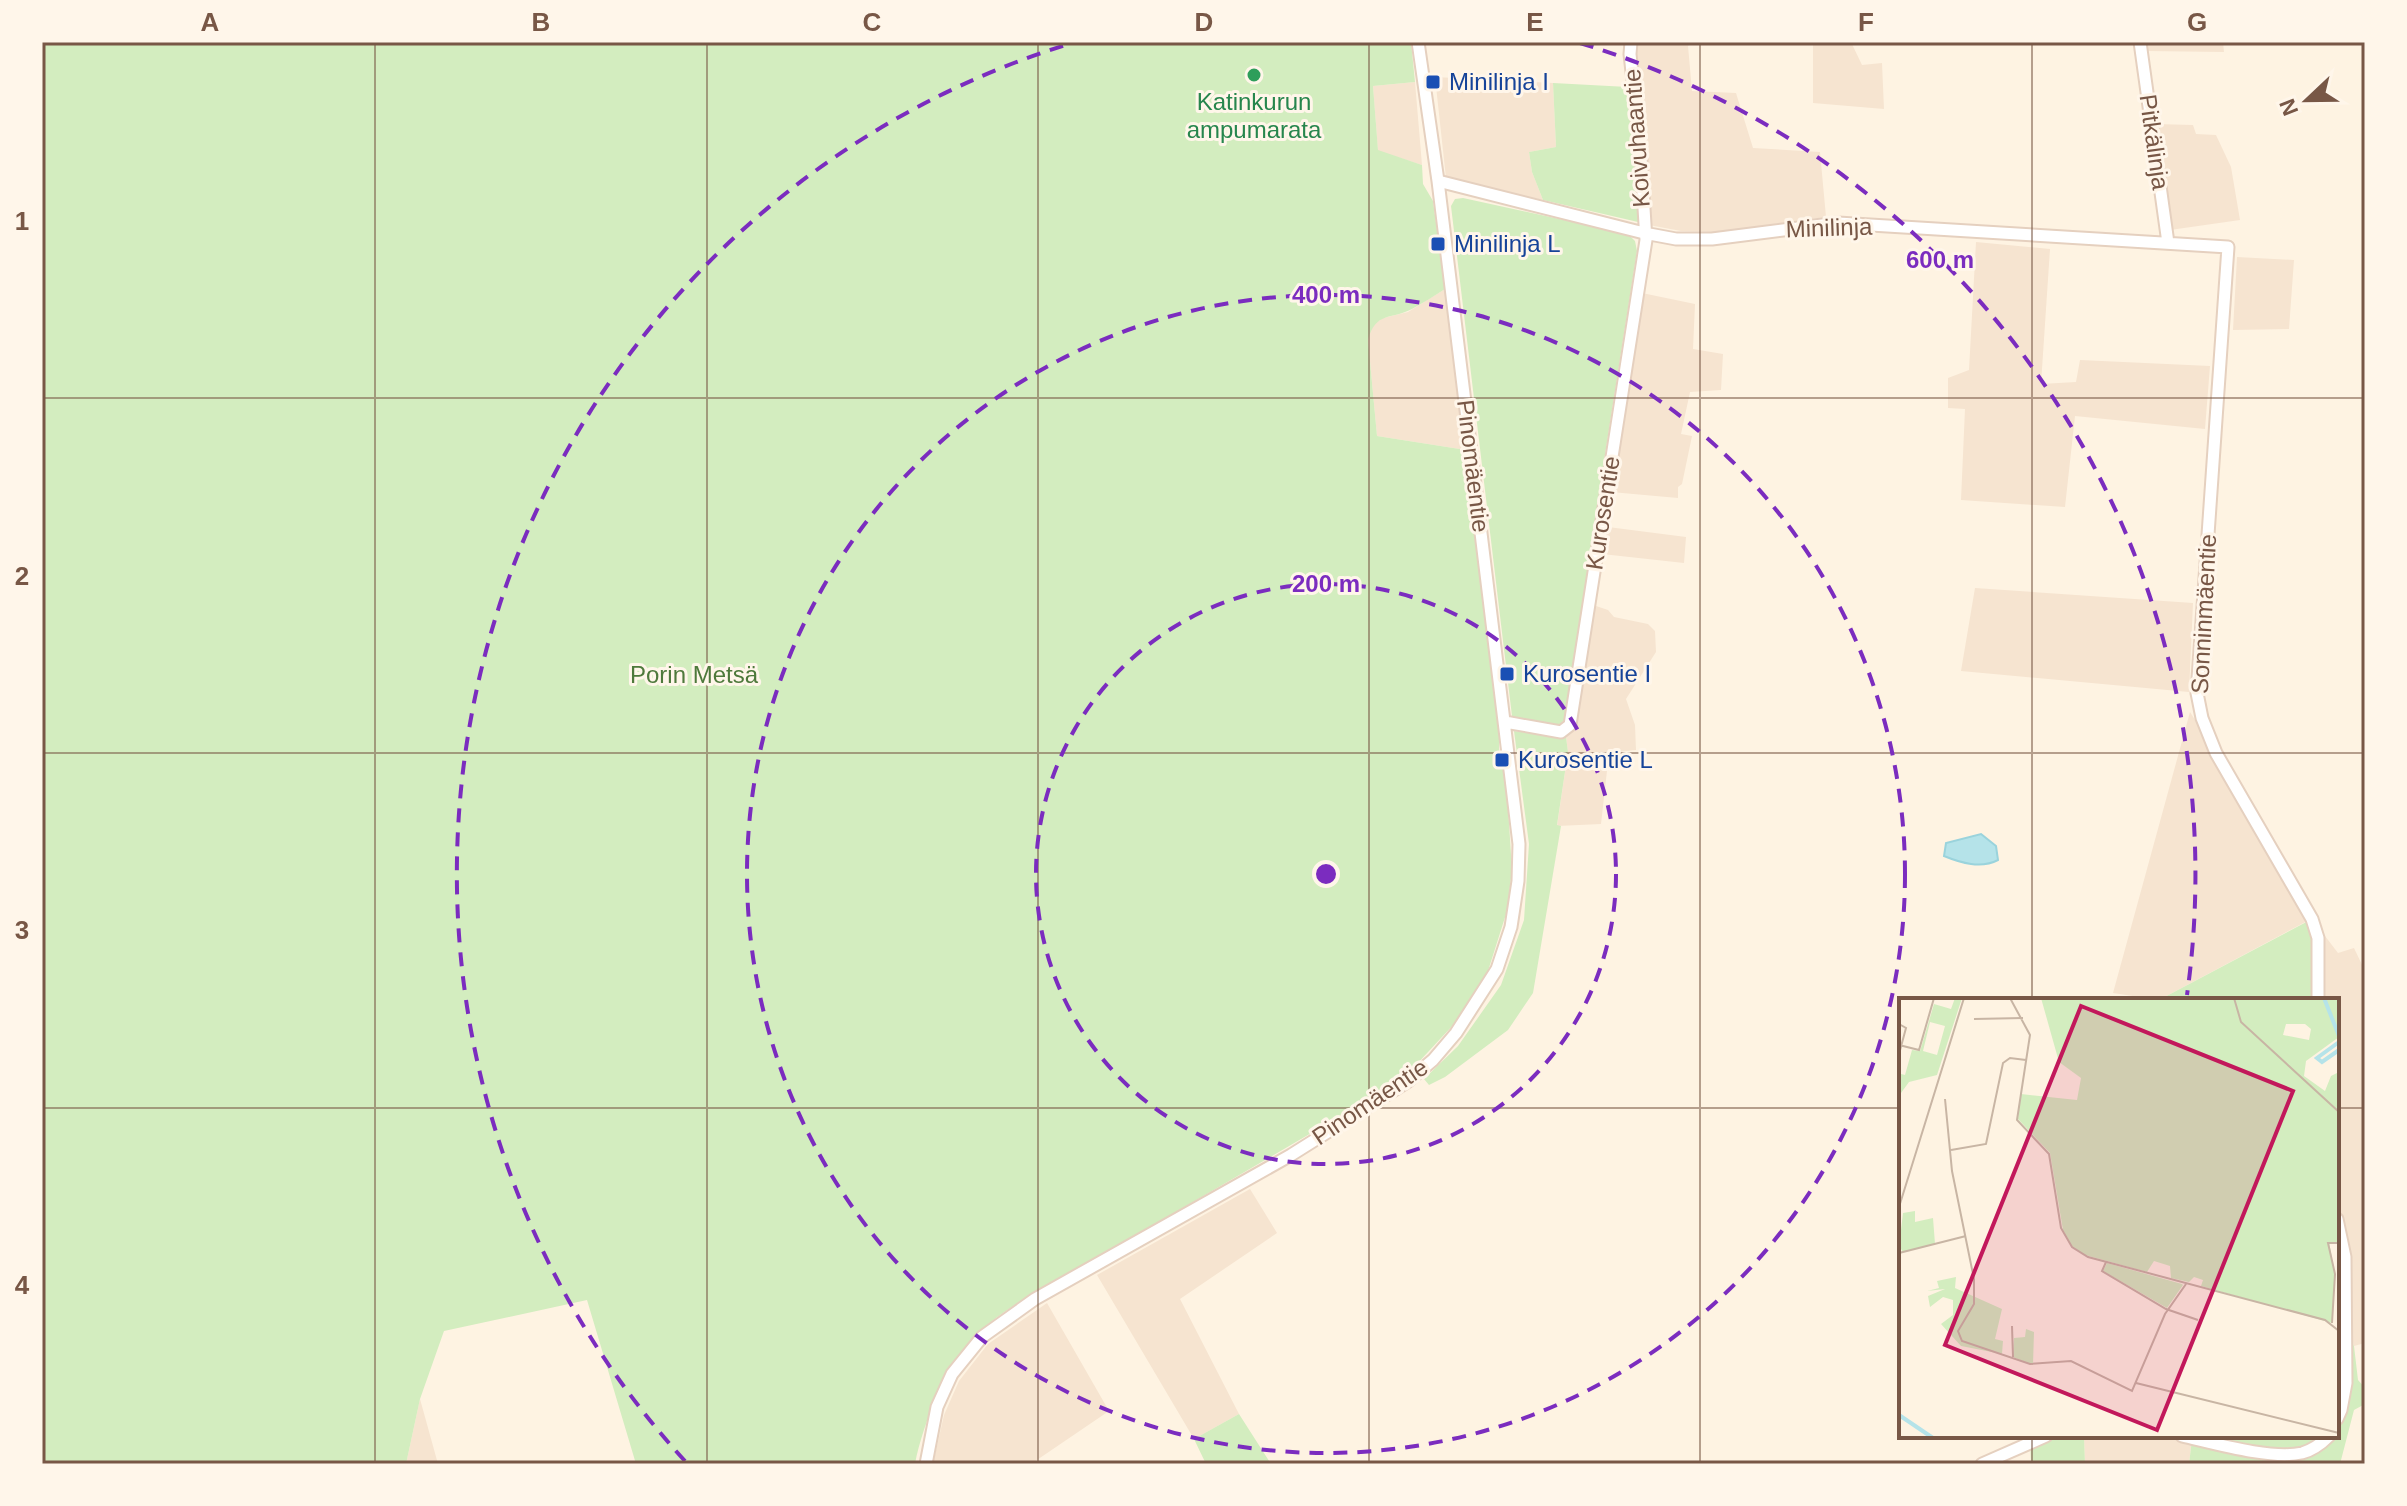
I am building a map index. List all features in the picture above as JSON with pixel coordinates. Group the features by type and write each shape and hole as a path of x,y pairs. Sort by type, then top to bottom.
{"street":[{"name":"Pinomäentie","path":"926,1464 937,1407 952,1374 982,1337 1035,1299 1291,1155 1407,1082 1456,1033 1497,969 1511,927 1518,881 1519,844 1438,181 1418,42"},
{"name":"Koivuhaantie","path":"1631,42 1644,233"},
{"name":"Pitkälinja","path":"2140,42 2168,243"},
{"name":"Minilinja","path":"1438,181 1676,239 1712,239 1838,223 2228,247"},
{"name":"Kurosentie","path":"1505,722 1561,732 1570,725 1646,240 1644,233"},
{"name":"Sonninmäentie","path":"2228,247 2197,693 2202,718 2216,753 2312,919 2318,938 2318,998"},
{"path":"2339,1228 2345,1257 2346,1335 2346,1383 2339,1414"},
{"path":"1982,1464 2041,1438"},
{"path":"2192,1438 2292,1455 2306,1452 2327,1438"}],"shaded area":[{"path":"1634,42 1691,42 1688,46 1692,91 1736,93 1753,148 1820,152 1826,217 1716,232 1681,231 1649,225 1645,137"},
{"path":"1813,42 1851,42 1862,65 1882,63 1884,109 1813,103"},
{"path":"2145,42 2223,42 2224,52 2146,51"},
{"path":"1435,77 1553,83 1556,147 1529,152 1532,172 1543,200 1446,178"},
{"path":"1415,82 1422,165 1378,151 1373,86"},
{"path":"2155,124 2193,125 2196,134 2216,135 2231,167 2240,220 2170,230"},
{"path":"1976,242 2050,249 2041,384 2076,382 2080,360 2210,366 2205,429 2075,416 2065,507 1961,500 1965,409 1948,408 1948,378 1969,370"},
{"path":"2237,257 2294,260 2289,329 2233,330"},
{"path":"1445,289 1466,450 1377,436 1368,340 1372,325 1383,318 1408,312"},
{"path":"1642,293 1695,304 1693,349 1723,354 1721,390 1690,392 1681,434 1692,436 1682,484 1678,487 1678,498 1611,492"},
{"path":"1608,527 1686,537 1684,563 1602,554"},
{"path":"1975,588 2193,603 2189,692 1961,671"},
{"path":"1593,605 1608,610 1614,617 1648,624 1655,631 1656,652 1626,699 1635,725 1636,750 1609,753 1601,824 1557,826 1568,752 1566,737 1572,728"},
{"path":"2190,712 2312,919 2338,953 2354,948 2365,971 2365,1343 2354,1346 2346,1335 2339,1245 2339,998 2318,998 2311,919 2163,998 2113,993"},
{"path":"1250,1189 1277,1233 1180,1299 1239,1414 1194,1439 1097,1275"},
{"path":"1047,1303 1109,1411 1031,1464 933,1464 944,1415 959,1381 988,1344"},
{"path":"420,1399 438,1464 406,1464"},
{"path":"2084,1438 2192,1438 2189,1464 2085,1464"}],"green space":[{"name":"Porin Metsä","path":"42,42 1411,42 1415,82 1373,86 1378,150 1422,165 1423,184 1433,201 1445,289 1412,309 1380,320 1371,331 1368,340 1377,436 1466,450 1499,727 1499,749 1506,776 1512,870 1507,911 1488,971 1455,1023 1415,1066 1372,1097 1041,1289 991,1322 966,1346 946,1377 930,1412 915,1464 636,1464 587,1300 444,1331 420,1399 406,1464 42,1464"},
{"path":"1553,83 1628,87 1636,147 1638,222 1543,200 1532,172 1529,152 1556,147"},
{"path":"1463,198 1628,234 1635,241 1637,251 1567,718 1557,726 1515,720 1512,716 1451,206 1455,199"},
{"path":"1514,731 1566,737 1568,752 1557,825 1561,826 1533,993 1508,1030 1445,1077 1429,1085 1424,1079 1458,1046 1501,985 1524,920 1529,844"},
{"path":"2312,919 2318,998 2163,998"},
{"path":"2339,1245 2346,1335 2354,1346 2358,1380 2365,1388 2365,1404 2354,1410 2340,1464 2189,1464 2192,1439 2189,1438 2339,1438"},
{"path":"1239,1414 1271,1464 1206,1464 1194,1439"},
{"path":"2030,1438 2084,1438 2085,1464 2031,1464"}],"water":[{"path":"1981,834 1996,846 1998,860 1978,865 1944,856 1946,843"}],"place":[{"name":"Katinkurun ampumarata","path":"1254,75"},
{"name":"Minilinja I","path":"1433,82"},
{"name":"Minilinja L","path":"1438,244"},
{"name":"Kurosentie I","path":"1507,674"},
{"name":"Kurosentie L","path":"1502,760"}]}
